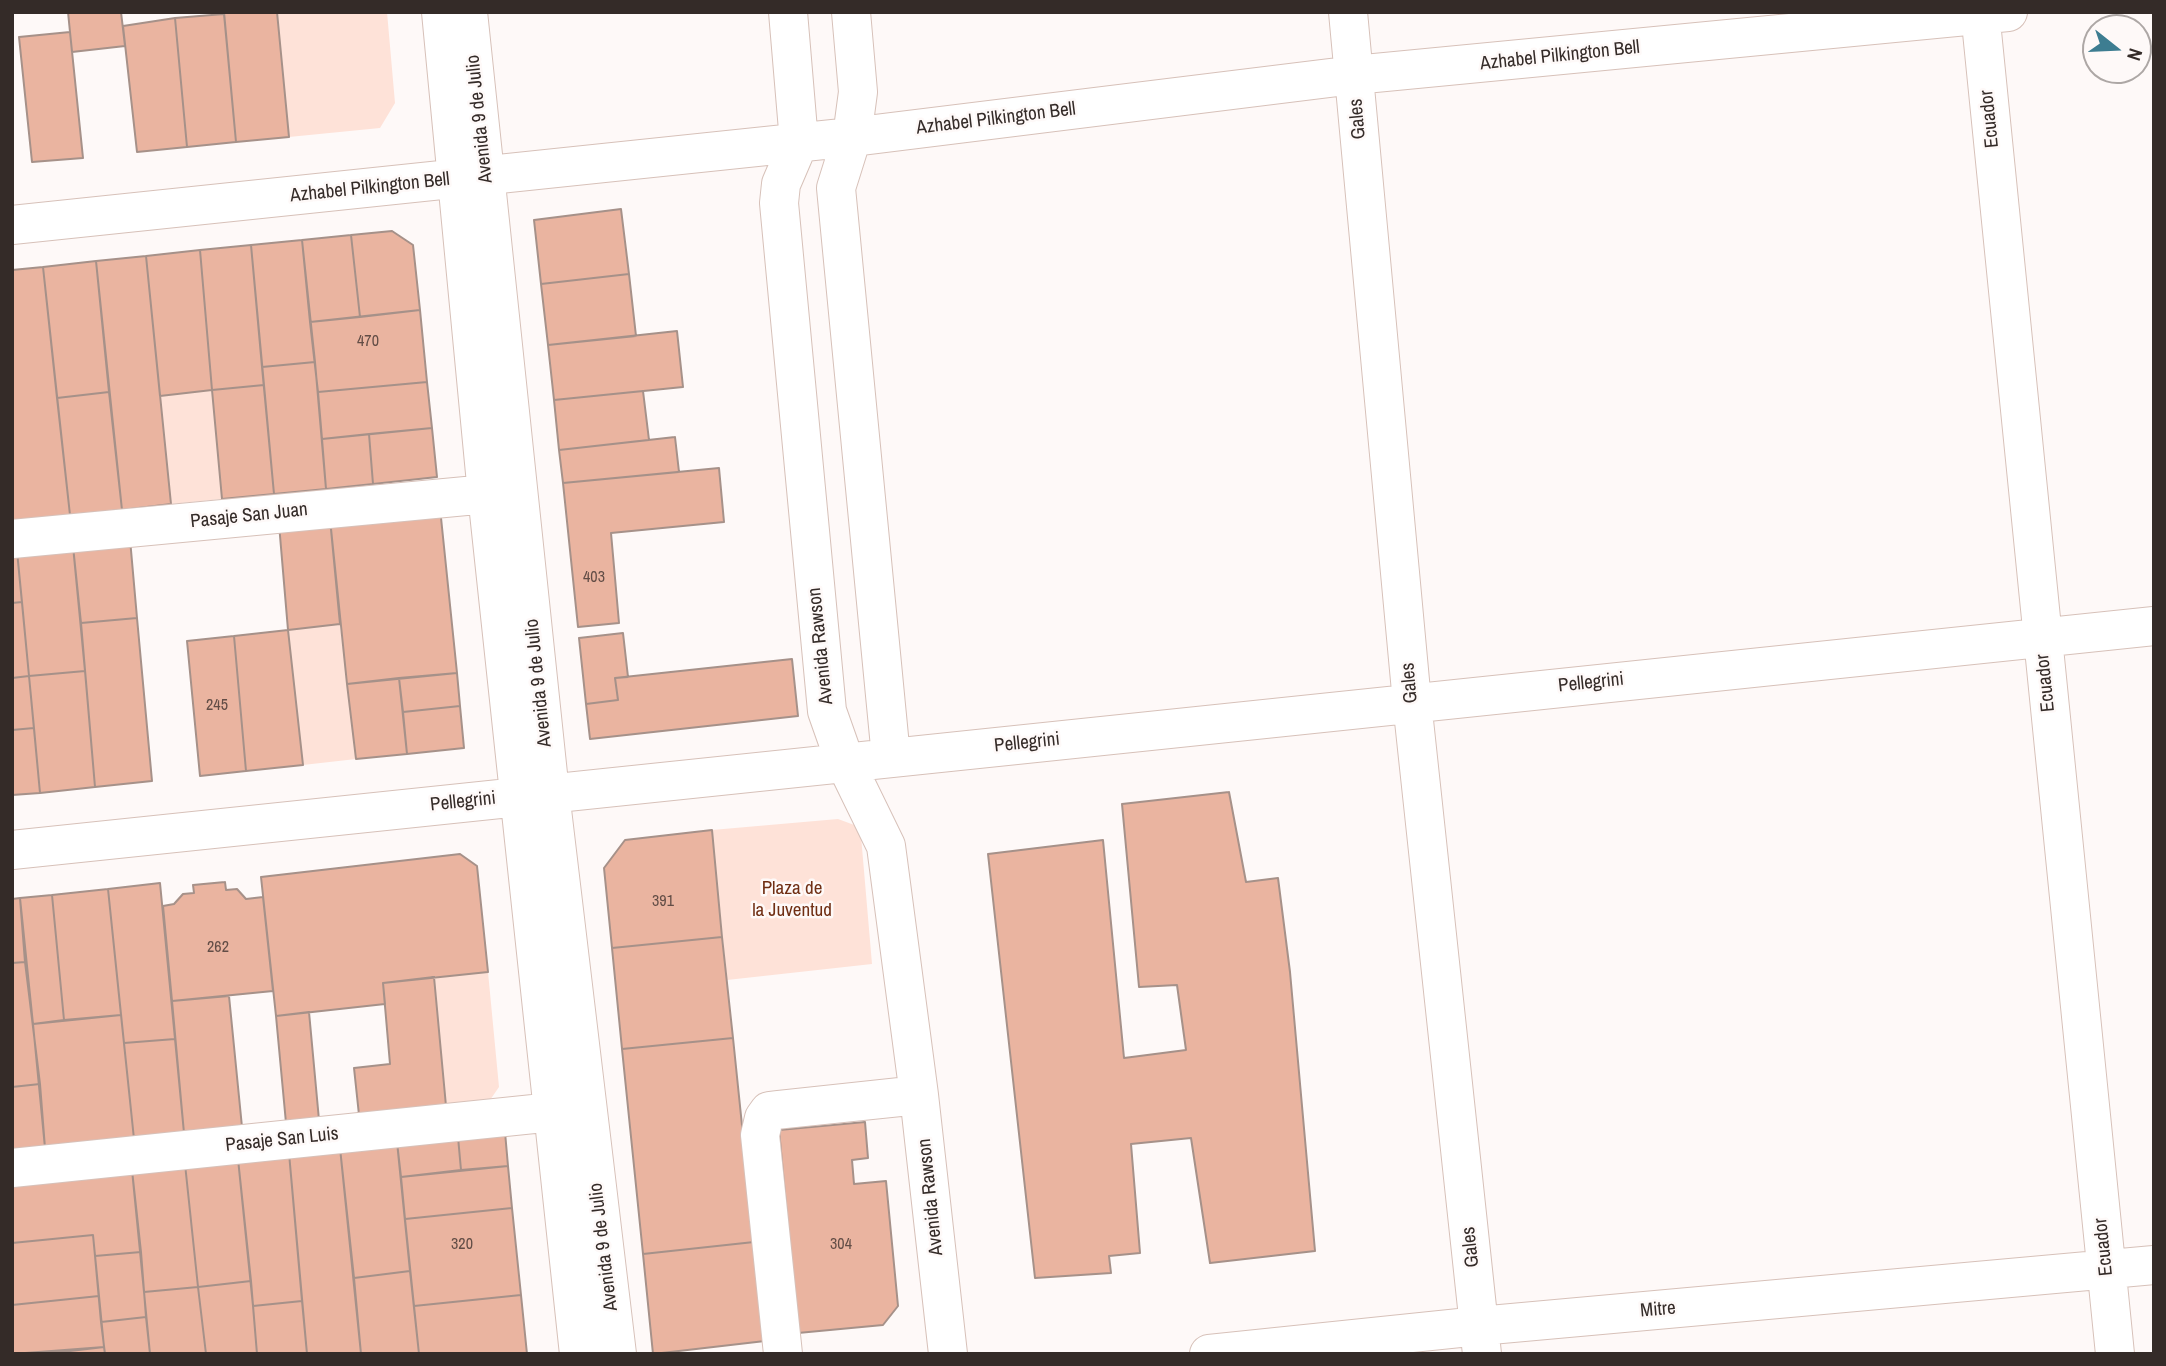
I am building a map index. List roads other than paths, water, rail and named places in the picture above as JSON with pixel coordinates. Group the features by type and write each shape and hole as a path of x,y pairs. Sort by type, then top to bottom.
{"street":[{"name":"Avenida 9 de Julio","path":"442,12 472,178 534,795 553,1112 579,1354"},
{"name":"Avenida 9 de Julio","path":"468,12 472,178 487,494 617,1354"},
{"name":"Avenida Rawson","path":"788,12 799,142 781,184 779,203 827,711 845,762 886,846 919,1095 948,1354"},
{"path":"851,12 858,92 852,137 836,188 891,757"},
{"name":"Gales","path":"1348,12 1412,702 1481,1340"},
{"name":"Azhabel Pilkington Bell","path":"12,225 852,137 1354,75 1990,13"},
{"name":"Ecuador","path":"1990,13 2041,636 2115,1354"},
{"name":"Pasaje San Juan","path":"12,539 487,494"},
{"name":"Pellegrini","path":"12,850 2154,626"},
{"path":"783,1354 760,1135 764,1118 769,1111 919,1095"},
{"name":"Pasaje San Luis","path":"12,1168 553,1112"},
{"name":"Mitre","path":"1209,1354 1481,1340 2154,1265"}],"park label":[{"name":"Plaza de la Juventud","path":"792,900"}]}
